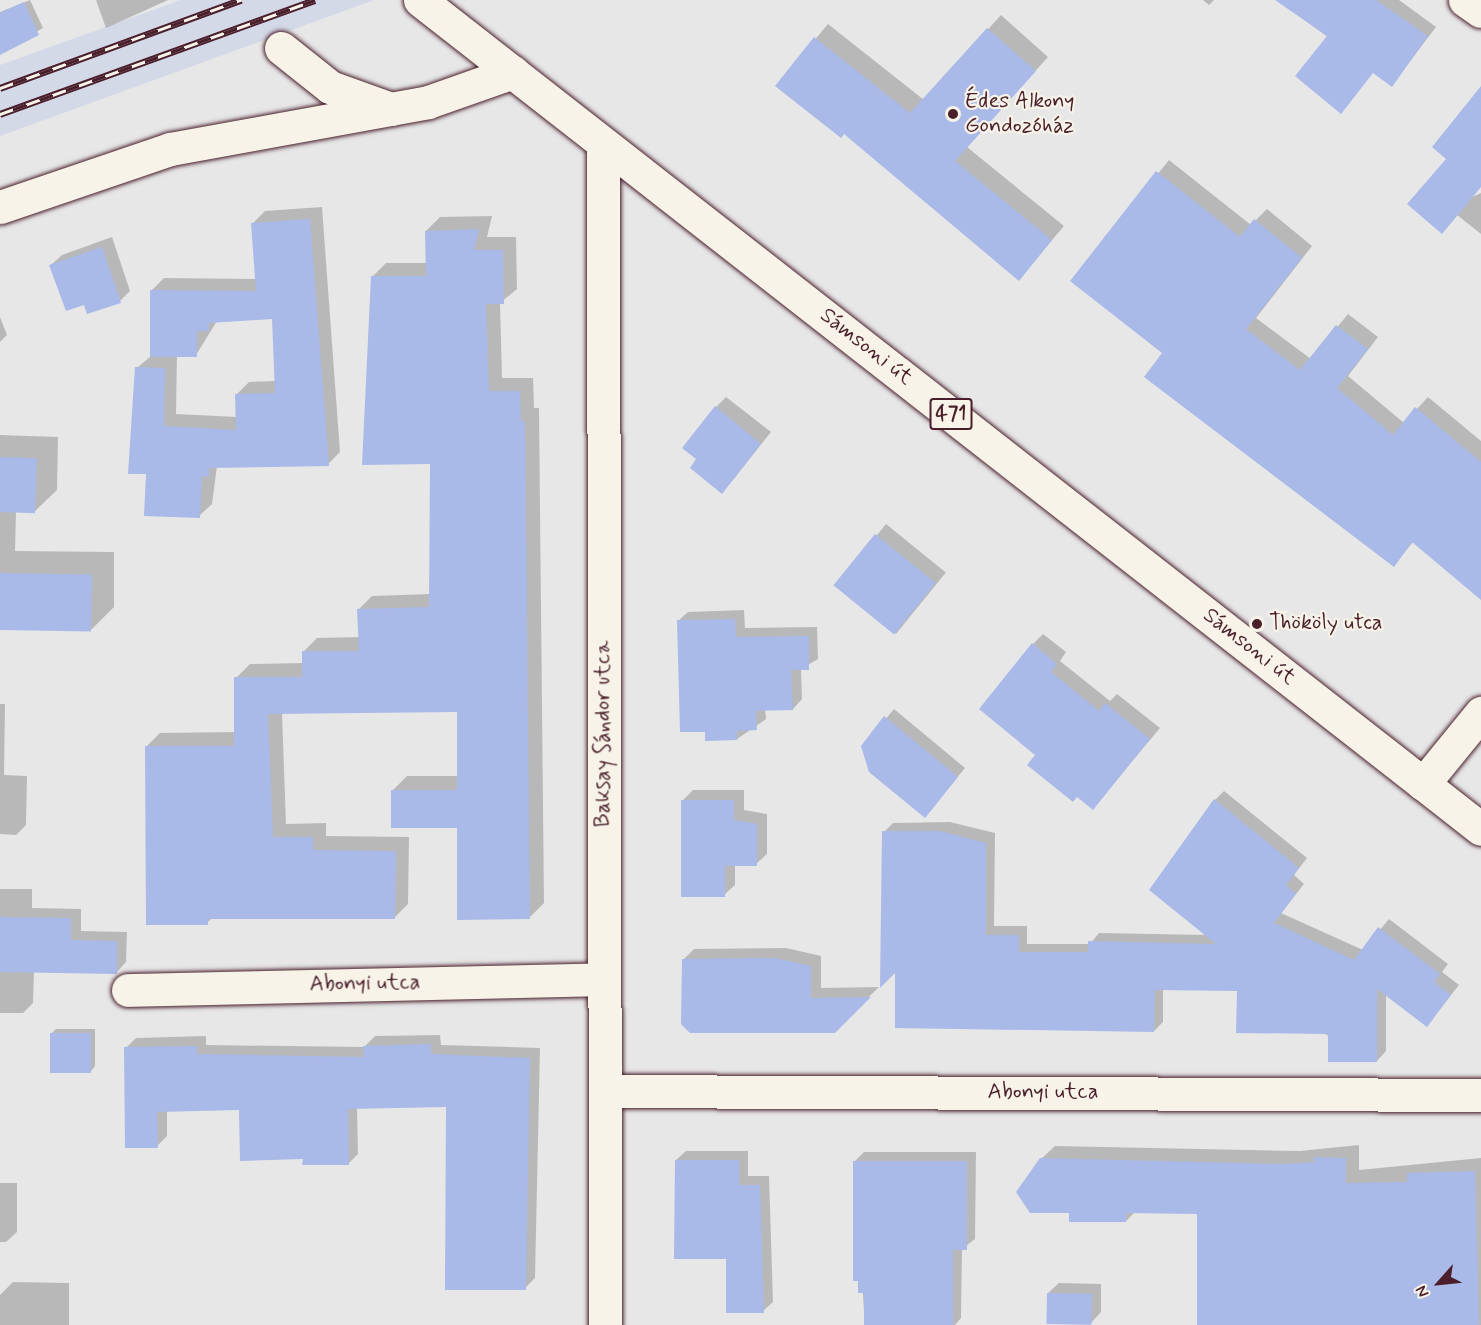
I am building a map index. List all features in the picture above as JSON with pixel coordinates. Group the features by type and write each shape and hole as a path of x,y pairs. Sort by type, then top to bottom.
{"street":[{"name":"Sámsoni út","path":"420,0 1481,829"},
{"path":"1465,0 1481,11"},
{"path":"281,48 330,87 393,110"},
{"path":"0,207 170,149 393,110 513,72"},
{"name":"Baksay Sándor utca","path":"603,144 602,979 605,1091 605,1325"},
{"path":"1423,784 1481,713"},
{"name":"Abonyi utca","path":"128,990 602,979"},
{"name":"Abonyi utca","path":"605,1091 1481,1095"}],"shaded area":[{"path":"181,0 374,0 0,136 0,65"}],"building":[{"path":"1275,0 1376,0 1428,36 1392,87 1373,73 1341,114 1295,76 1327,36"},
{"path":"24,2 39,35 0,55 0,13"},
{"path":"987,28 1036,71 955,161 1052,240 1019,281 844,134 841,138 775,86 814,37 910,113"},
{"path":"1481,86 1481,187 1442,234 1407,204 1446,159 1432,147"},
{"path":"1156,171 1240,237 1254,219 1302,258 1246,329 1300,370 1336,325 1368,349 1337,388 1393,435 1415,407 1481,462 1481,600 1412,542 1394,567 1144,377 1162,353 1070,281"},
{"path":"310,219 329,466 209,468 209,477 202,476 200,518 144,516 146,474 128,474 135,367 165,368 164,426 236,430 235,394 275,393 272,319 209,323 209,331 197,331 197,357 150,357 150,290 256,291 251,223"},
{"path":"479,229 474,250 503,250 504,304 486,304 489,391 520,391 521,421 525,422 530,919 457,920 457,828 391,828 391,790 457,790 457,712 268,714 273,837 313,837 313,850 396,851 395,919 208,919 208,925 146,925 145,746 234,746 234,677 302,677 302,651 359,651 357,609 429,607 430,464 362,465 371,276 426,276 425,231"},
{"path":"102,247 121,303 87,314 84,305 66,311 49,265"},
{"path":"715,406 761,444 722,494 690,468 696,459 682,448"},
{"path":"0,457 37,458 35,513 0,512"},
{"path":"875,534 936,583 894,634 833,585"},
{"path":"0,573 92,575 91,632 0,630"},
{"path":"735,619 736,637 809,636 809,670 791,670 793,710 756,711 757,730 737,731 737,740 705,741 705,732 680,732 677,620"},
{"path":"1032,643 1057,664 1051,672 1099,711 1105,703 1150,739 1093,810 1077,797 1073,802 1027,765 1035,755 979,709"},
{"path":"884,716 958,777 925,818 869,772 861,746"},
{"path":"1214,799 1299,868 1286,885 1296,894 1274,923 1354,960 1378,927 1440,974 1434,982 1451,995 1427,1027 1377,989 1377,1062 1328,1062 1328,1034 1236,1033 1237,991 1155,990 1154,1032 895,1028 895,973 880,988 882,831 940,831 986,843 986,935 1019,935 1019,952 1088,952 1088,941 1216,944 1149,890"},
{"path":"681,800 734,800 734,820 757,824 757,866 725,866 725,897 681,897"},
{"path":"0,917 71,918 71,940 117,941 117,974 0,972"},
{"path":"775,958 811,966 811,998 871,997 835,1033 690,1033 681,1024 682,959"},
{"path":"50,1033 91,1033 91,1073 50,1073"},
{"path":"431,1044 431,1054 530,1058 526,1290 445,1290 446,1107 348,1109 349,1165 302,1165 303,1159 240,1161 239,1110 157,1112 158,1148 125,1148 124,1047 197,1046 197,1054 364,1057 363,1046"},
{"path":"1314,1157 1346,1158 1346,1183 1407,1182 1407,1173 1475,1171 1479,1325 1197,1325 1197,1214 1126,1213 1126,1222 1069,1222 1069,1213 1030,1213 1016,1192 1040,1158 1286,1164 1314,1162"},
{"path":"675,1160 739,1160 739,1185 760,1185 764,1313 726,1313 726,1259 674,1259"},
{"path":"853,1161 967,1161 967,1250 953,1250 953,1325 864,1325 864,1293 858,1293 858,1281 853,1281"},
{"path":"1047,1293 1092,1294 1091,1325 1046,1324"}],"railway":[{"path":"0,88 241,0"},
{"path":"0,114 315,0"}],"place":[{"name":"Édes Alkony Gondozóház","path":"953,114"},
{"name":"Thököly utca","path":"1257,624"}]}
